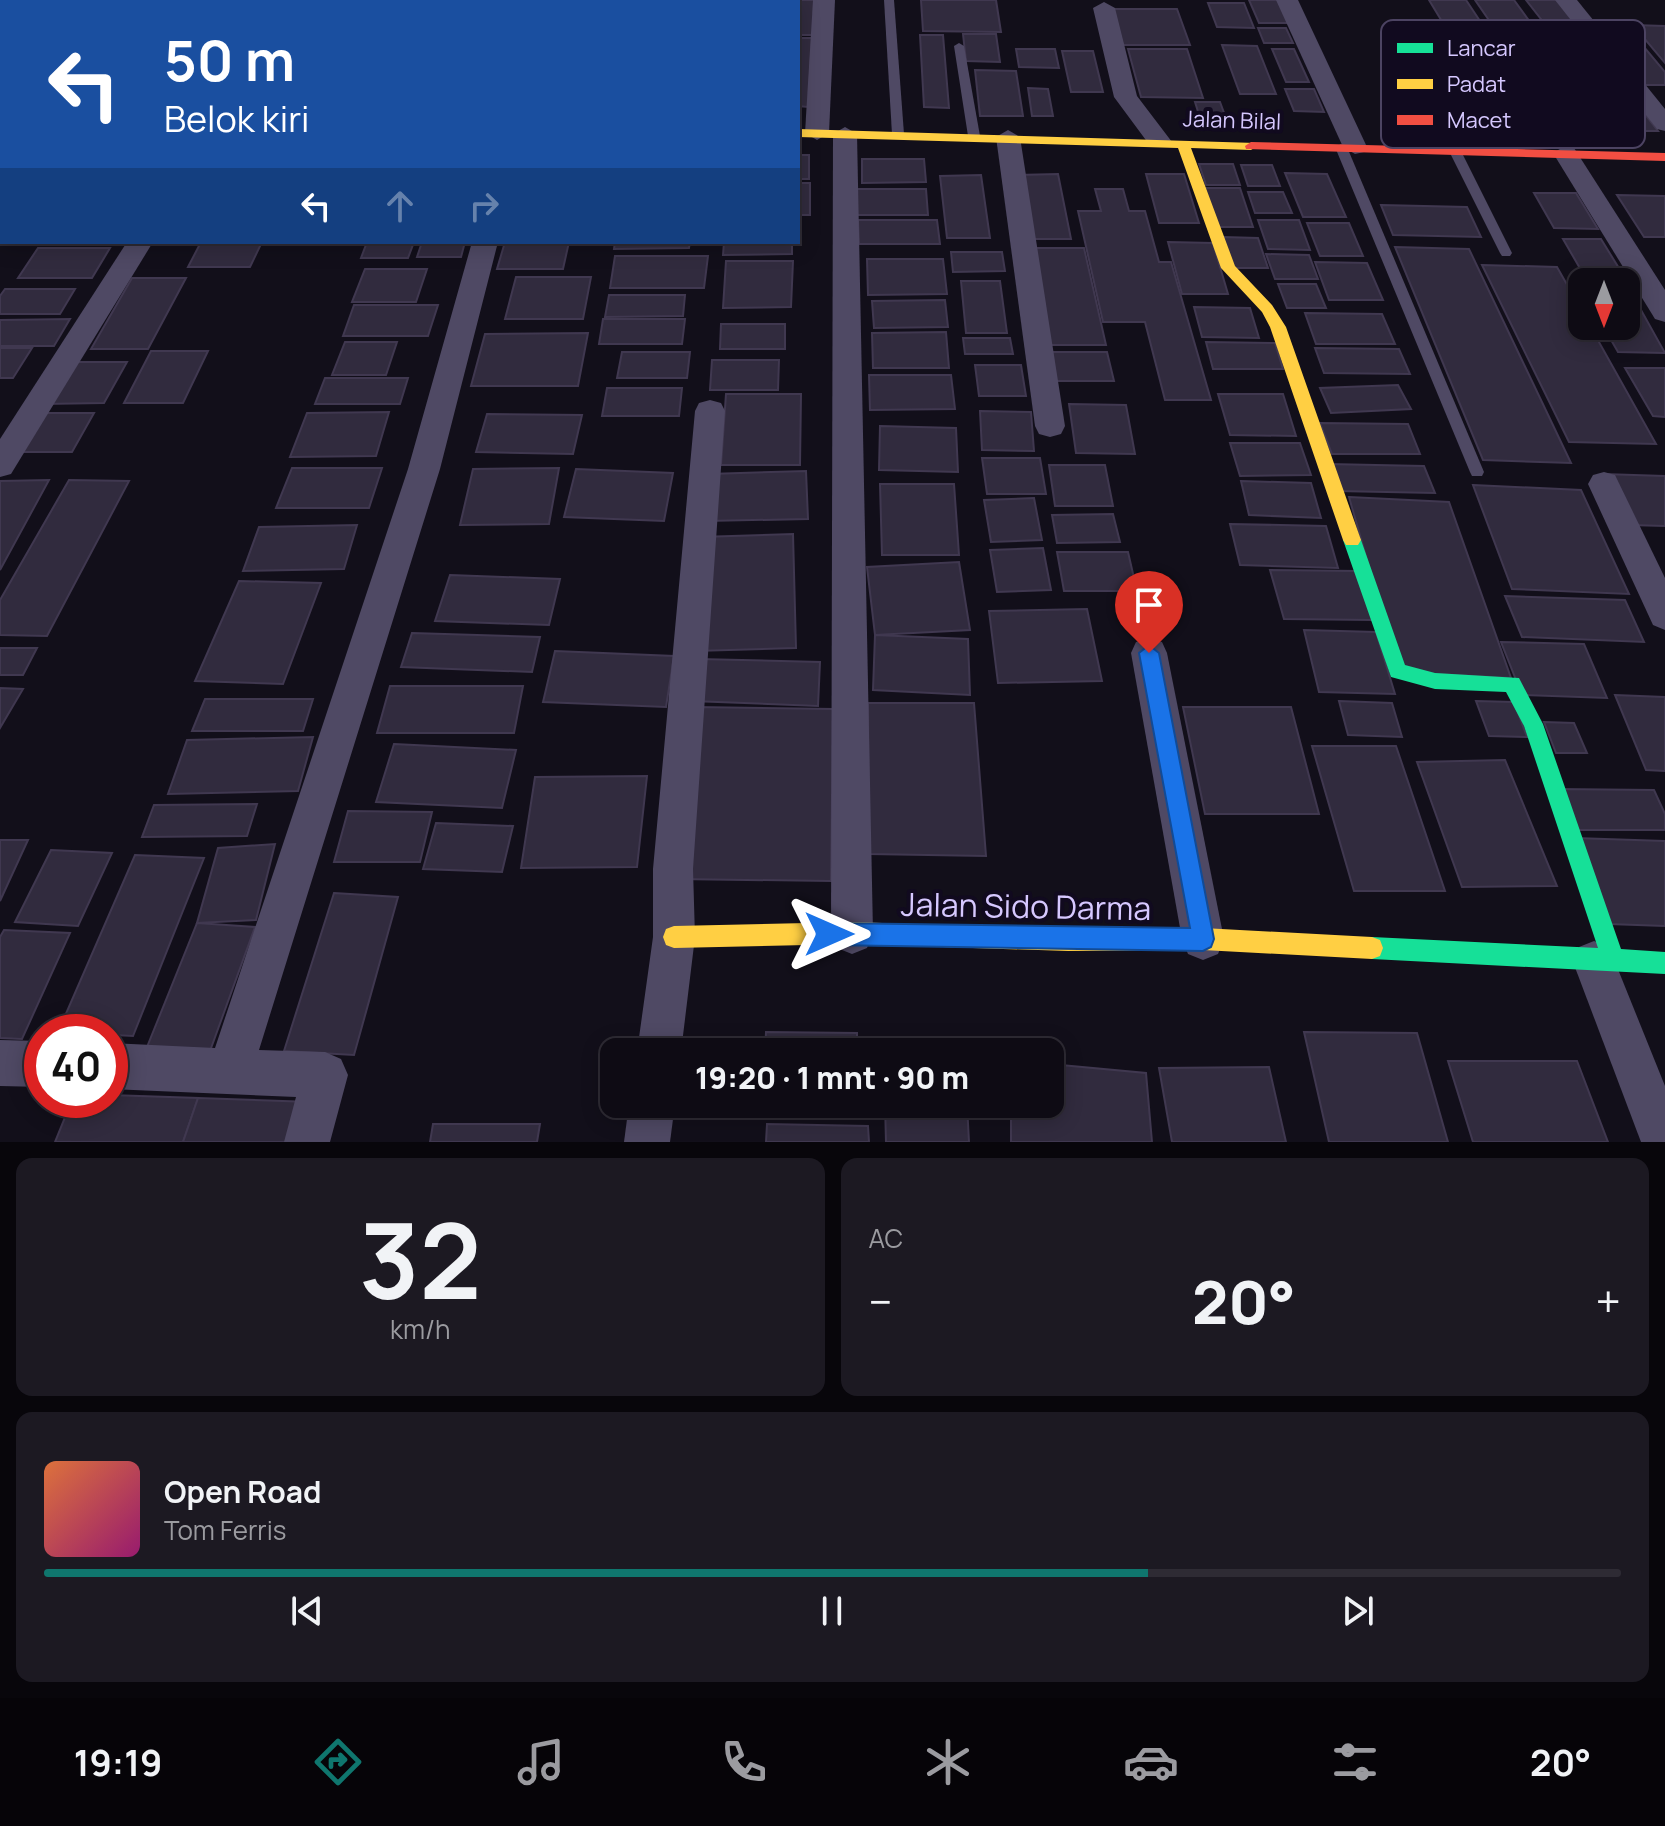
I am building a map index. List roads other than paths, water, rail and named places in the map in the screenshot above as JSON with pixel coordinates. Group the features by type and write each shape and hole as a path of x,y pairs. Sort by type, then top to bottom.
{"street":[{"path":"824,0 820,133 852,933"},
{"path":"1287,0 1348,147"},
{"path":"1566,0 1582,20"},
{"path":"1104,8 1126,97 1171,142 1228,268 1267,309 1278,327 1398,671 1413,679 1491,680 1512,684 1524,703 1604,962 1664,1142"},
{"path":"1645,99 1665,124"},
{"name":"Jalan Bilal","path":"820,133 1665,157"},
{"path":"1008,137 1050,426"},
{"path":"1565,153 1665,312"},
{"path":"0,465 139,244"},
{"path":"230,1070 424,469 484,244"},
{"path":"661,1038 674,937 673,869 710,411"},
{"path":"1604,484 1665,615"},
{"path":"1149,653 1203,939"},
{"name":"Jalan Sido Darma","path":"674,937 852,933 1068,940 1203,939 1665,963"},
{"path":"0,1063 24,1064"},
{"path":"128,1067 325,1075 307,1142"},
{"path":"647,1142 650,1118"}],"lane":[{"path":"889,0 898,134"},
{"path":"959,46 974,136"},
{"path":"1348,147 1477,472"},
{"path":"1455,151 1506,253"}]}
